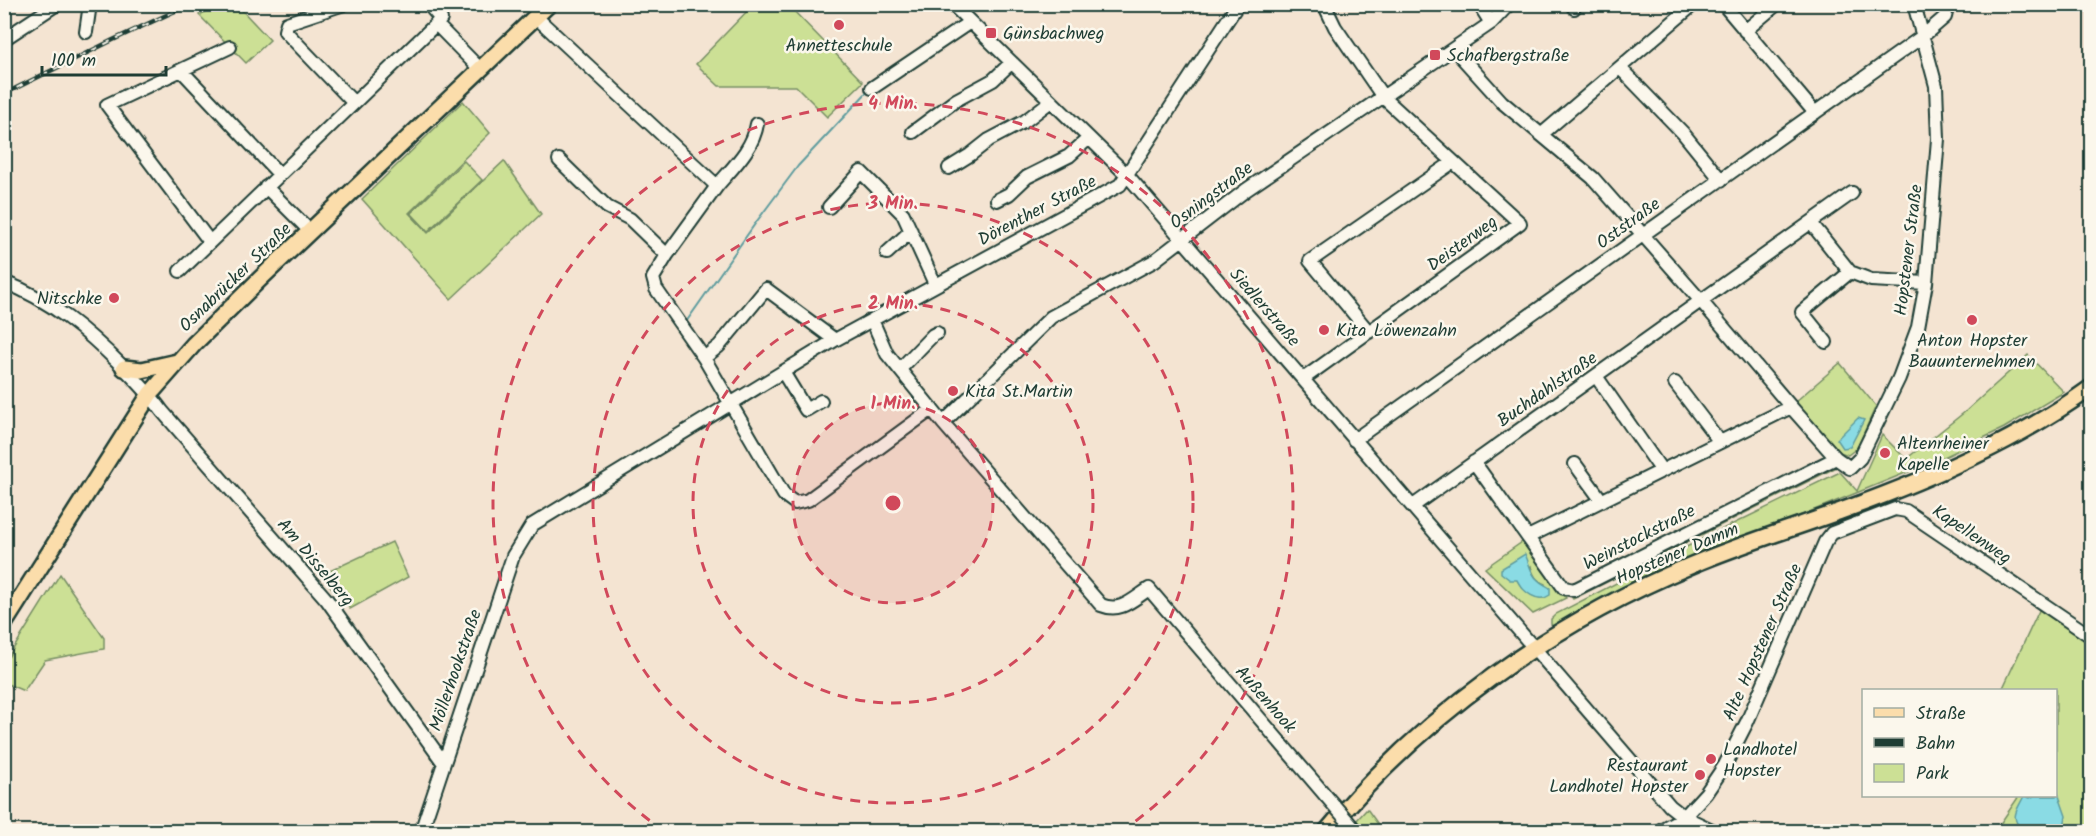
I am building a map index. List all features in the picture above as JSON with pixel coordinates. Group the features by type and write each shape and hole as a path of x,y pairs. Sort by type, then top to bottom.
{"main road":[{"name":"Osnabrücker Straße","path":"4,624 150,394 177,362 310,231 549,4"},
{"path":"124,368 142,370 177,362"},
{"name":"Hopstener Damm","path":"1326,831 1415,740 1454,707 1533,648 1614,602 1692,565 1851,507 1964,461 2022,431 2091,387"}],"street":[{"path":"4,39 57,4"},
{"path":"86,32 90,4"},
{"path":"344,4 287,22 285,32 353,102"},
{"path":"180,270 436,24 441,18 428,4"},
{"name":"Siedlerstraße","path":"952,4 1128,176 1670,806 1684,817 1716,831"},
{"name":"Dörenther Straße","path":"532,525 835,340 1120,185 1238,4"},
{"name":"Deisterweg","path":"1303,379 1520,223 1383,97 1335,27 1324,4"},
{"path":"1479,4 1491,23"},
{"name":"Osningstraße","path":"943,423 1051,317 1154,261 1246,190 1491,23 1509,4"},
{"path":"1542,134 1694,4"},
{"path":"1724,4 1815,113"},
{"path":"1745,31 1777,4"},
{"name":"Hopstener Straße","path":"1836,458 1850,468 1860,458 1899,378 1918,327 1926,283 1938,139 1936,86 1914,4"},
{"name":"Oststraße","path":"1354,440 1923,36 1945,17 1948,4"},
{"path":"536,17 717,186"},
{"path":"872,88 970,22"},
{"path":"436,24 480,69"},
{"path":"210,242 107,105 230,47"},
{"path":"1454,49 1502,102 1593,178 1644,234 1836,458"},
{"path":"913,132 956,100 993,80 1011,63"},
{"path":"1620,68 1683,133 1721,180"},
{"path":"181,70 279,174"},
{"path":"948,168 989,140 1025,121 1050,101"},
{"path":"757,124 755,137 748,148 667,255 653,278 656,289 704,358 784,495 795,502 808,500 932,409"},
{"path":"997,200 1009,194 1027,177 1069,156 1089,138"},
{"path":"559,160 607,207 630,219 667,255"},
{"path":"1369,332 1311,261 1453,162"},
{"path":"829,207 861,172 903,214 935,284"},
{"path":"266,187 310,231"},
{"name":"Buchdahlstraße","path":"1413,506 1852,193"},
{"path":"1811,223 1850,272 1870,280 1926,283"},
{"path":"887,253 911,231"},
{"path":"1826,342 1802,312 1850,272"},
{"name":"Am Disselberg","path":"4,282 20,288 55,308 90,334 150,394 327,600 443,762"},
{"path":"704,358 719,346 766,290 835,340"},
{"path":"872,320 887,354 943,423"},
{"path":"900,369 937,333"},
{"path":"783,372 806,410 820,401"},
{"path":"1596,376 1662,471"},
{"path":"1675,383 1720,442"},
{"path":"1528,537 1791,407"},
{"name":"Außenhook","path":"943,423 1101,605 1111,609 1120,608 1149,589 1357,831"},
{"name":"Weinstockstraße","path":"1474,462 1564,588 1574,590 1836,458"},
{"path":"1575,464 1602,501"},
{"name":"Kapellenweg","path":"1825,542 1832,533 1842,528 1895,509 1905,511 2091,637"},
{"name":"Möllerhookstraße","path":"422,831 513,556 532,525"},
{"name":"Alte Hopstener Straße","path":"1657,831 1684,817 1706,793 1719,774 1743,730 1825,542"}],"green space":[{"path":"754,4 788,5 863,82 827,117 796,86 719,86 696,64"},
{"path":"220,5 237,5 270,40 246,63 199,15"},
{"path":"463,101 490,133 409,213 428,233 504,161 541,214 451,299 362,199"},
{"path":"464,161 482,180 428,231 411,213"},
{"path":"2028,355 2064,392 2004,428 1940,459 1634,583 1553,627 1551,624 1551,619 1556,614 1840,472 1857,491 1882,435 1906,459 1966,411"},
{"path":"1840,363 1876,406 1857,448 1848,455 1837,451 1795,402"},
{"path":"1833,465 1835,468 1573,599 1571,596"},
{"path":"1525,540 1566,598 1533,614 1485,568","holes":["1531,566 1537,579 1545,584 1545,598 1528,593 1517,580"]},
{"path":"392,542 408,577 350,609 321,575"},
{"path":"60,574 104,638 104,649 45,660 24,691 5,683 5,662"},
{"path":"2042,604 2091,637 2091,831 2006,831 2000,824 2018,797 2057,797 2057,689 2002,689"},
{"path":"1367,809 1383,831 1346,832"}],"water":[{"path":"1858,418 1864,420 1850,447 1843,448 1837,439"},
{"path":"1525,554 1536,578 1550,588 1550,595 1541,598 1531,595 1517,580 1510,580 1501,573 1501,569"},
{"path":"2058,793 2066,816 2064,827 2059,831 2022,831 2015,818 2024,797 2057,797"}],"waterway":[{"path":"686,322 798,166 868,91"}],"railway":[{"path":"4,94 190,4"}],"place":[{"name":"Annetteschule","path":"839,25"},
{"name":"Günsbachweg","path":"991,33"},
{"name":"Schafbergstraße","path":"1435,55"},
{"name":"Nitschke","path":"114,298"},
{"name":"Anton Hopster Bauunternehmen","path":"1972,320"},
{"name":"Kita Löwenzahn","path":"1324,330"},
{"name":"Kita St.Martin","path":"953,391"},
{"name":"Altenrheiner Kapelle","path":"1885,453"},
{"name":"Landhotel Hopster","path":"1711,759"},
{"name":"Restaurant Landhotel Hopster","path":"1700,775"}]}
